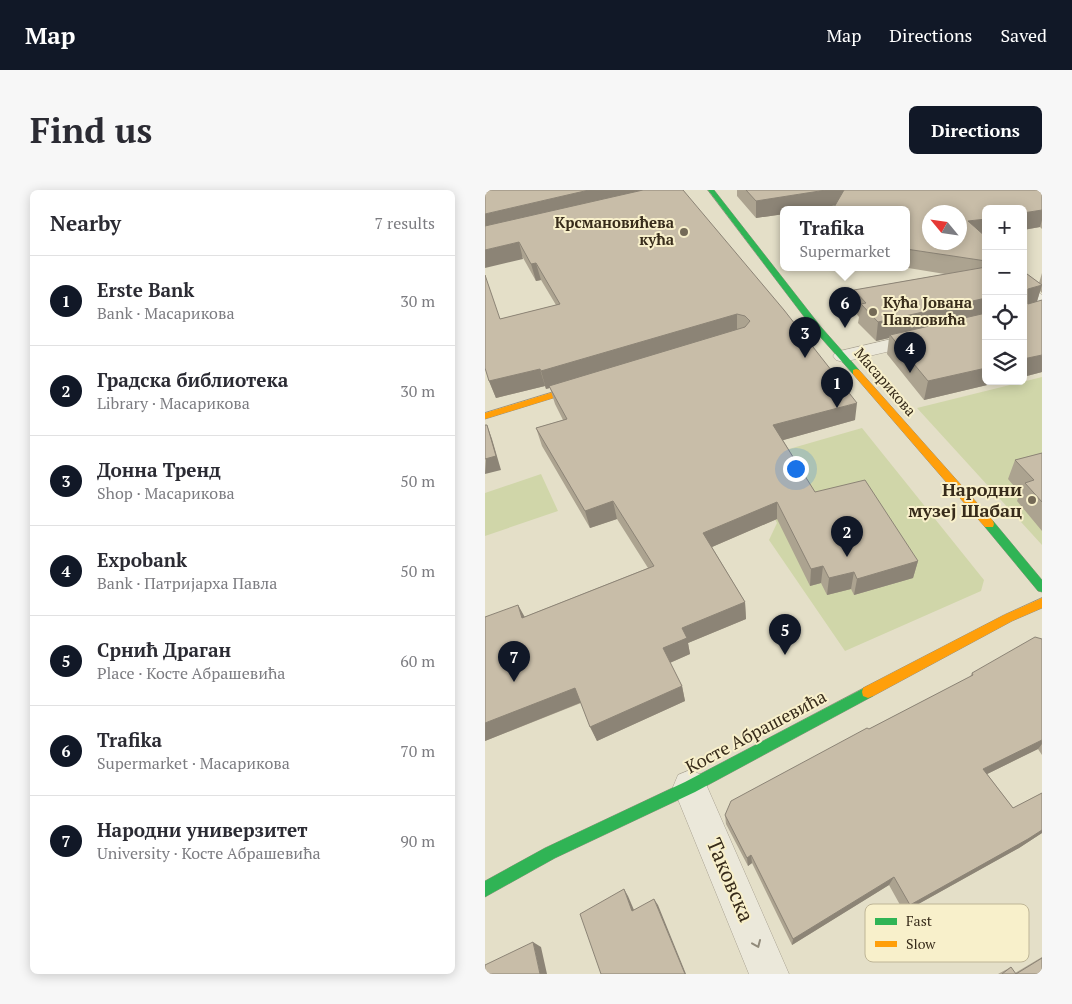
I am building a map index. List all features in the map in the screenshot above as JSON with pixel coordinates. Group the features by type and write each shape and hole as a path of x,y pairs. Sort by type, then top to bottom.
{"main road":[{"name":"Масарикова","path":"711,190 818,329 997,533 1042,588"},
{"path":"485,416 599,382"},
{"name":"Косте Абрашевића","path":"485,889 551,853 690,786 1008,618 1042,603"}],"street":[{"path":"843,356 982,324"},
{"name":"Таковска","path":"690,786 769,974"}],"lane":[{"path":"1027,290 1039,308"}],"green space":[{"path":"1042,377 1042,545 917,408 1010,385 1027,385 1027,381"},
{"path":"862,428 984,580 981,591 845,651 769,540 777,523 744,462"},
{"path":"541,474 558,511 485,536 485,493"}],"building":[{"path":"485,190 589,190 485,214"},
{"path":"643,190 683,190 784,310 857,403 773,425 815,492 865,480 918,561 857,579 854,572 829,578 823,566 811,569 777,502 703,533 745,602 682,628 687,638 663,648 682,686 590,727 575,688 485,723 485,617 518,605 522,618 654,566 613,501 585,511 536,428 567,419 549,386 745,327 750,321 745,316 737,314 541,371 540,369 489,381 485,368 485,275 500,319 560,304 536,263 531,264 519,242 485,250 485,226"},
{"path":"746,190 826,190 756,201"},
{"path":"844,190 1042,190 1042,210 1027,212 1027,205 982,205 982,219 968,221 982,233 982,260 910,250 910,206 835,206"},
{"path":"982,268 982,299 878,322 861,304 866,303 854,290"},
{"path":"1027,274 1042,285 1028,289 1028,304 1042,300 1042,355 1027,358"},
{"path":"982,314 982,369 928,381 890,335"},
{"path":"485,425 487,425 496,456 485,459"},
{"path":"1042,453 1042,502 1025,483 1034,480 1015,460"},
{"path":"1035,637 1042,639 1042,740 983,769 1013,808 1042,793 1042,830 912,904 909,904 894,877 793,939 751,855 747,858 725,815 731,801 867,728 869,729 973,675 972,673"},
{"path":"624,889 632,911 654,899 685,974 601,974 580,914"},
{"path":"533,942 540,974 485,974 485,965"},
{"path":"1042,958 1042,974 1016,974"},
{"path":"1011,967 1016,974 1002,974"}],"traffic: fast":[{"path":"711,190 818,329 856,372"},
{"path":"989,524 1042,588"},
{"path":"485,889 550,853 690,787 868,692"}],"traffic: slow":[{"path":"856,372 989,524"},
{"path":"485,416 589,384"},
{"path":"868,692 1008,618 1042,603"}],"place":[{"name":"Крсмановићева кућа","path":"684,232"},
{"name":"Кућа Јована Павловића","path":"873,312"},
{"name":"Trafika","path":"845,328"},
{"name":"Донна Тренд","path":"805,358"},
{"name":"Expobank","path":"910,373"},
{"name":"Erste Bank","path":"837,408"},
{"name":"Народни музеј Шабац","path":"1032,500"},
{"name":"Градска библиотека","path":"847,557"},
{"name":"Срнић Драган","path":"785,655"},
{"name":"Народни универзитет","path":"514,682"}]}
